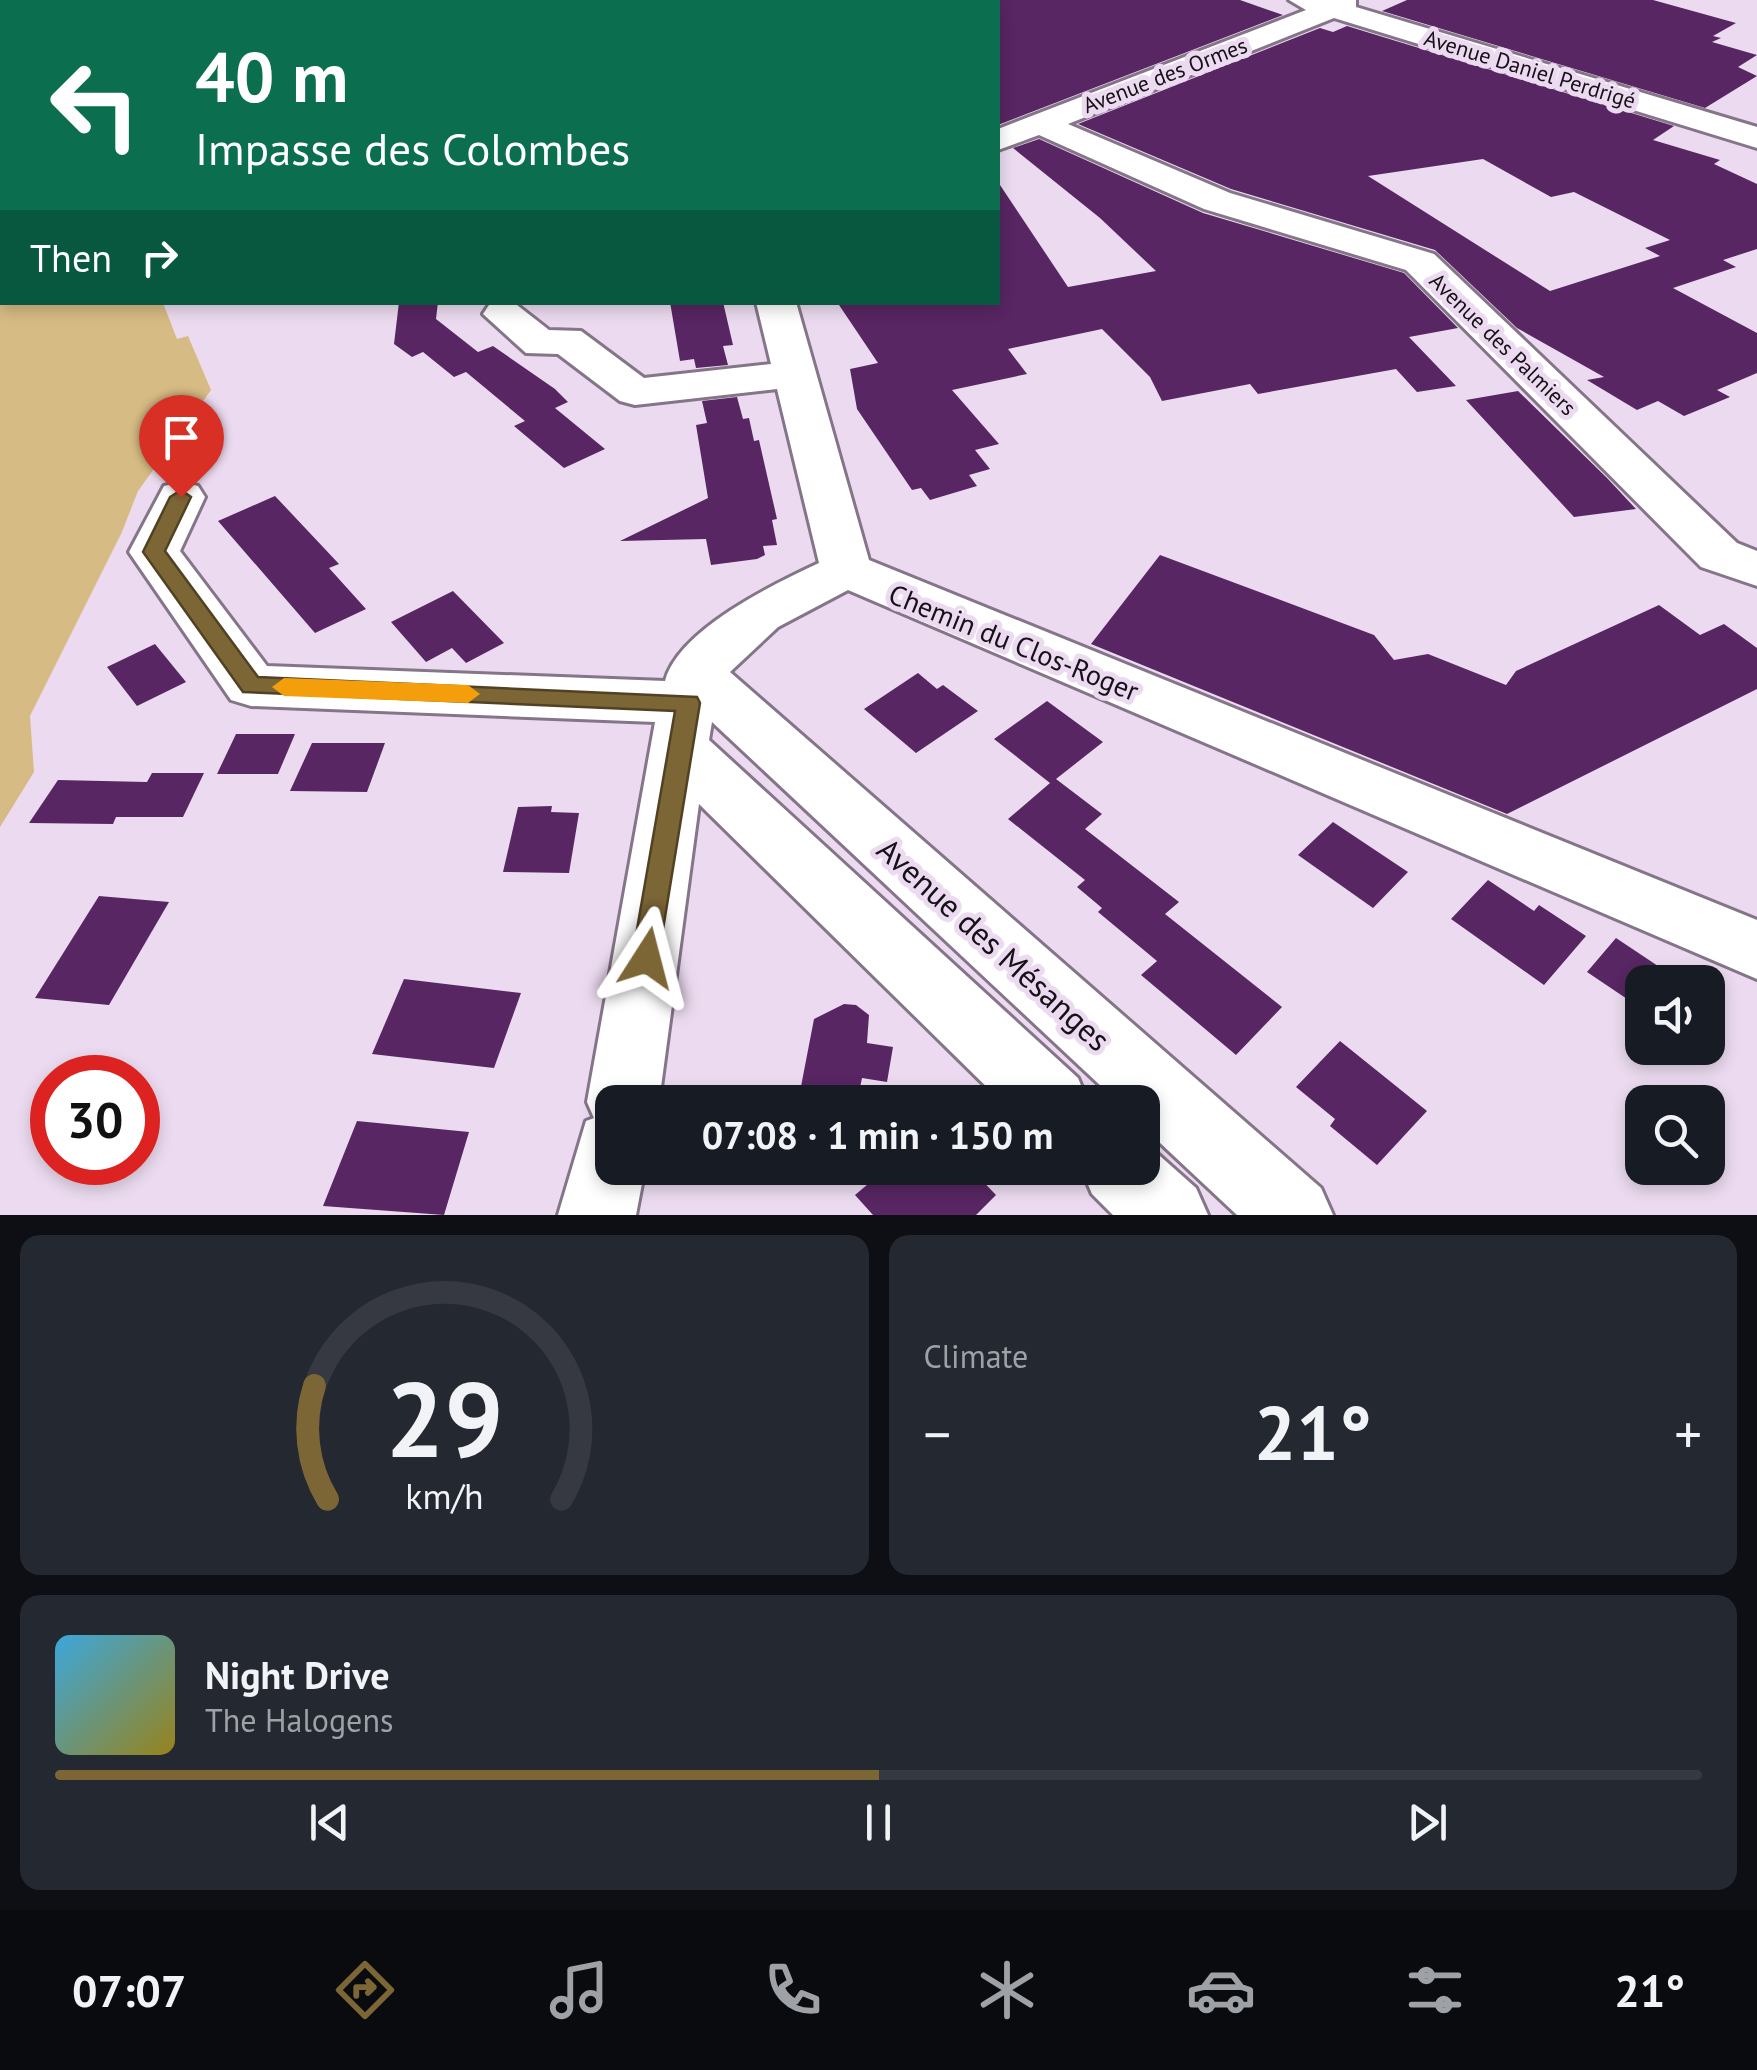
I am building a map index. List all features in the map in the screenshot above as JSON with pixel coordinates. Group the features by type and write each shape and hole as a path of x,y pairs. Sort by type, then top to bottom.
{"street":[{"name":"Avenue Daniel Perdrigé","path":"1330,3 1757,138"},
{"name":"Avenue des Ormes","path":"1000,139 1330,3"},
{"path":"1706,123 1740,103"},
{"name":"Avenue des Palmiers","path":"1040,124 1217,201 1420,262 1719,555 1757,569"},
{"path":"625,1085 687,708 759,614 846,570 777,305"},
{"path":"502,314 541,344 566,340 635,392 794,374"},
{"path":"181,497 154,552 251,686 687,708 1036,1085"},
{"name":"Chemin du Clos-Roger","path":"846,570 1757,950"},
{"name":"Avenue des Mésanges","path":"687,708 1294,1215"},
{"path":"597,1215 604,1185"},
{"path":"1138,1185 1169,1215"}],"shaded area":[{"path":"0,305 164,305 177,339 188,336 211,390 138,491 122,532 30,716 34,772 0,827"}],"building":[{"path":"1000,0 1240,0 1283,15 1000,124"},
{"path":"1407,0 1653,0 1736,23 1713,36 1721,38 1712,42 1757,55 1738,67 1757,76 1705,108 1382,11"},
{"path":"1347,26 1674,126 1653,140 1720,160 1714,164 1757,184 1757,249 1723,260 1736,267 1673,288 1757,333 1757,373 1717,390 1730,397 1684,416 1658,401 1637,410 1587,380 1604,377 1517,328 1435,250 1231,189 1078,124 1320,28 1333,32","holes":["1483,159 1551,197 1574,192 1670,240 1645,248 1660,256 1550,291 1368,176"]},
{"path":"1039,139 1203,213 1404,273 1458,328 1409,337 1456,386 1417,392 1396,369 1258,394 1250,384 1162,401 1150,377 1102,329 1008,349 1027,374 952,390 999,444 975,450 990,469 969,475 977,486 930,500 921,488 912,490 857,409 850,369 878,363 839,305 1000,305 1000,185 1068,287 1156,271 1100,218 1013,148"},
{"path":"399,305 438,305 436,319 478,352 493,346 555,389 568,402 555,408 605,449 564,468 514,426 525,421 466,372 454,377 423,352 412,357 394,344"},
{"path":"671,305 724,305 733,345 723,346 728,365 696,368 694,359 680,361"},
{"path":"1518,391 1636,509 1574,517 1466,400"},
{"path":"737,397 743,419 749,418 754,441 759,440 777,519 772,520 777,545 763,546 765,555 757,559 711,565 706,539 620,541 708,498 696,425 707,423 702,401"},
{"path":"275,496 339,564 329,568 366,609 315,633 218,521"},
{"path":"1160,555 1374,635 1394,660 1428,654 1506,685 1516,671 1659,605 1700,635 1724,624 1757,648 1757,689 1507,814 1091,644"},
{"path":"453,591 504,643 466,663 452,648 426,662 391,622"},
{"path":"155,644 186,682 137,706 107,667"},
{"path":"918,673 937,689 943,685 978,711 916,753 864,709"},
{"path":"1047,701 1103,742 1056,779 1102,814 1085,829 1179,902 1165,914 1282,1007 1236,1055 1141,975 1157,961 1098,912 1102,908 1077,887 1085,880 1008,819 1050,783 994,739"},
{"path":"236,734 295,734 278,774 217,774"},
{"path":"312,743 385,743 367,792 290,791"},
{"path":"152,773 204,773 183,817 116,817 113,824 29,823 58,780 147,782"},
{"path":"552,806 551,812 579,813 569,873 503,872 518,807"},
{"path":"1333,822 1408,872 1373,908 1298,855"},
{"path":"1488,880 1534,911 1539,905 1586,936 1544,985 1451,919"},
{"path":"99,896 169,902 109,1005 35,998"},
{"path":"1616,938 1656,965 1625,965 1625,998 1587,972"},
{"path":"404,979 521,993 494,1068 372,1054"},
{"path":"844,1004 856,1005 869,1015 867,1043 893,1047 887,1082 862,1078 861,1085 801,1085 814,1019"},
{"path":"1340,1041 1427,1111 1377,1165 1330,1126 1335,1119 1296,1087"},
{"path":"357,1121 469,1132 444,1215 323,1206"},
{"path":"867,1185 986,1185 996,1195 976,1215 873,1215 855,1195"}],"slow traffic":[{"path":"284,687 468,694"}],"route":[{"path":"181,497 154,552 251,686 688,703 647,958"}]}
